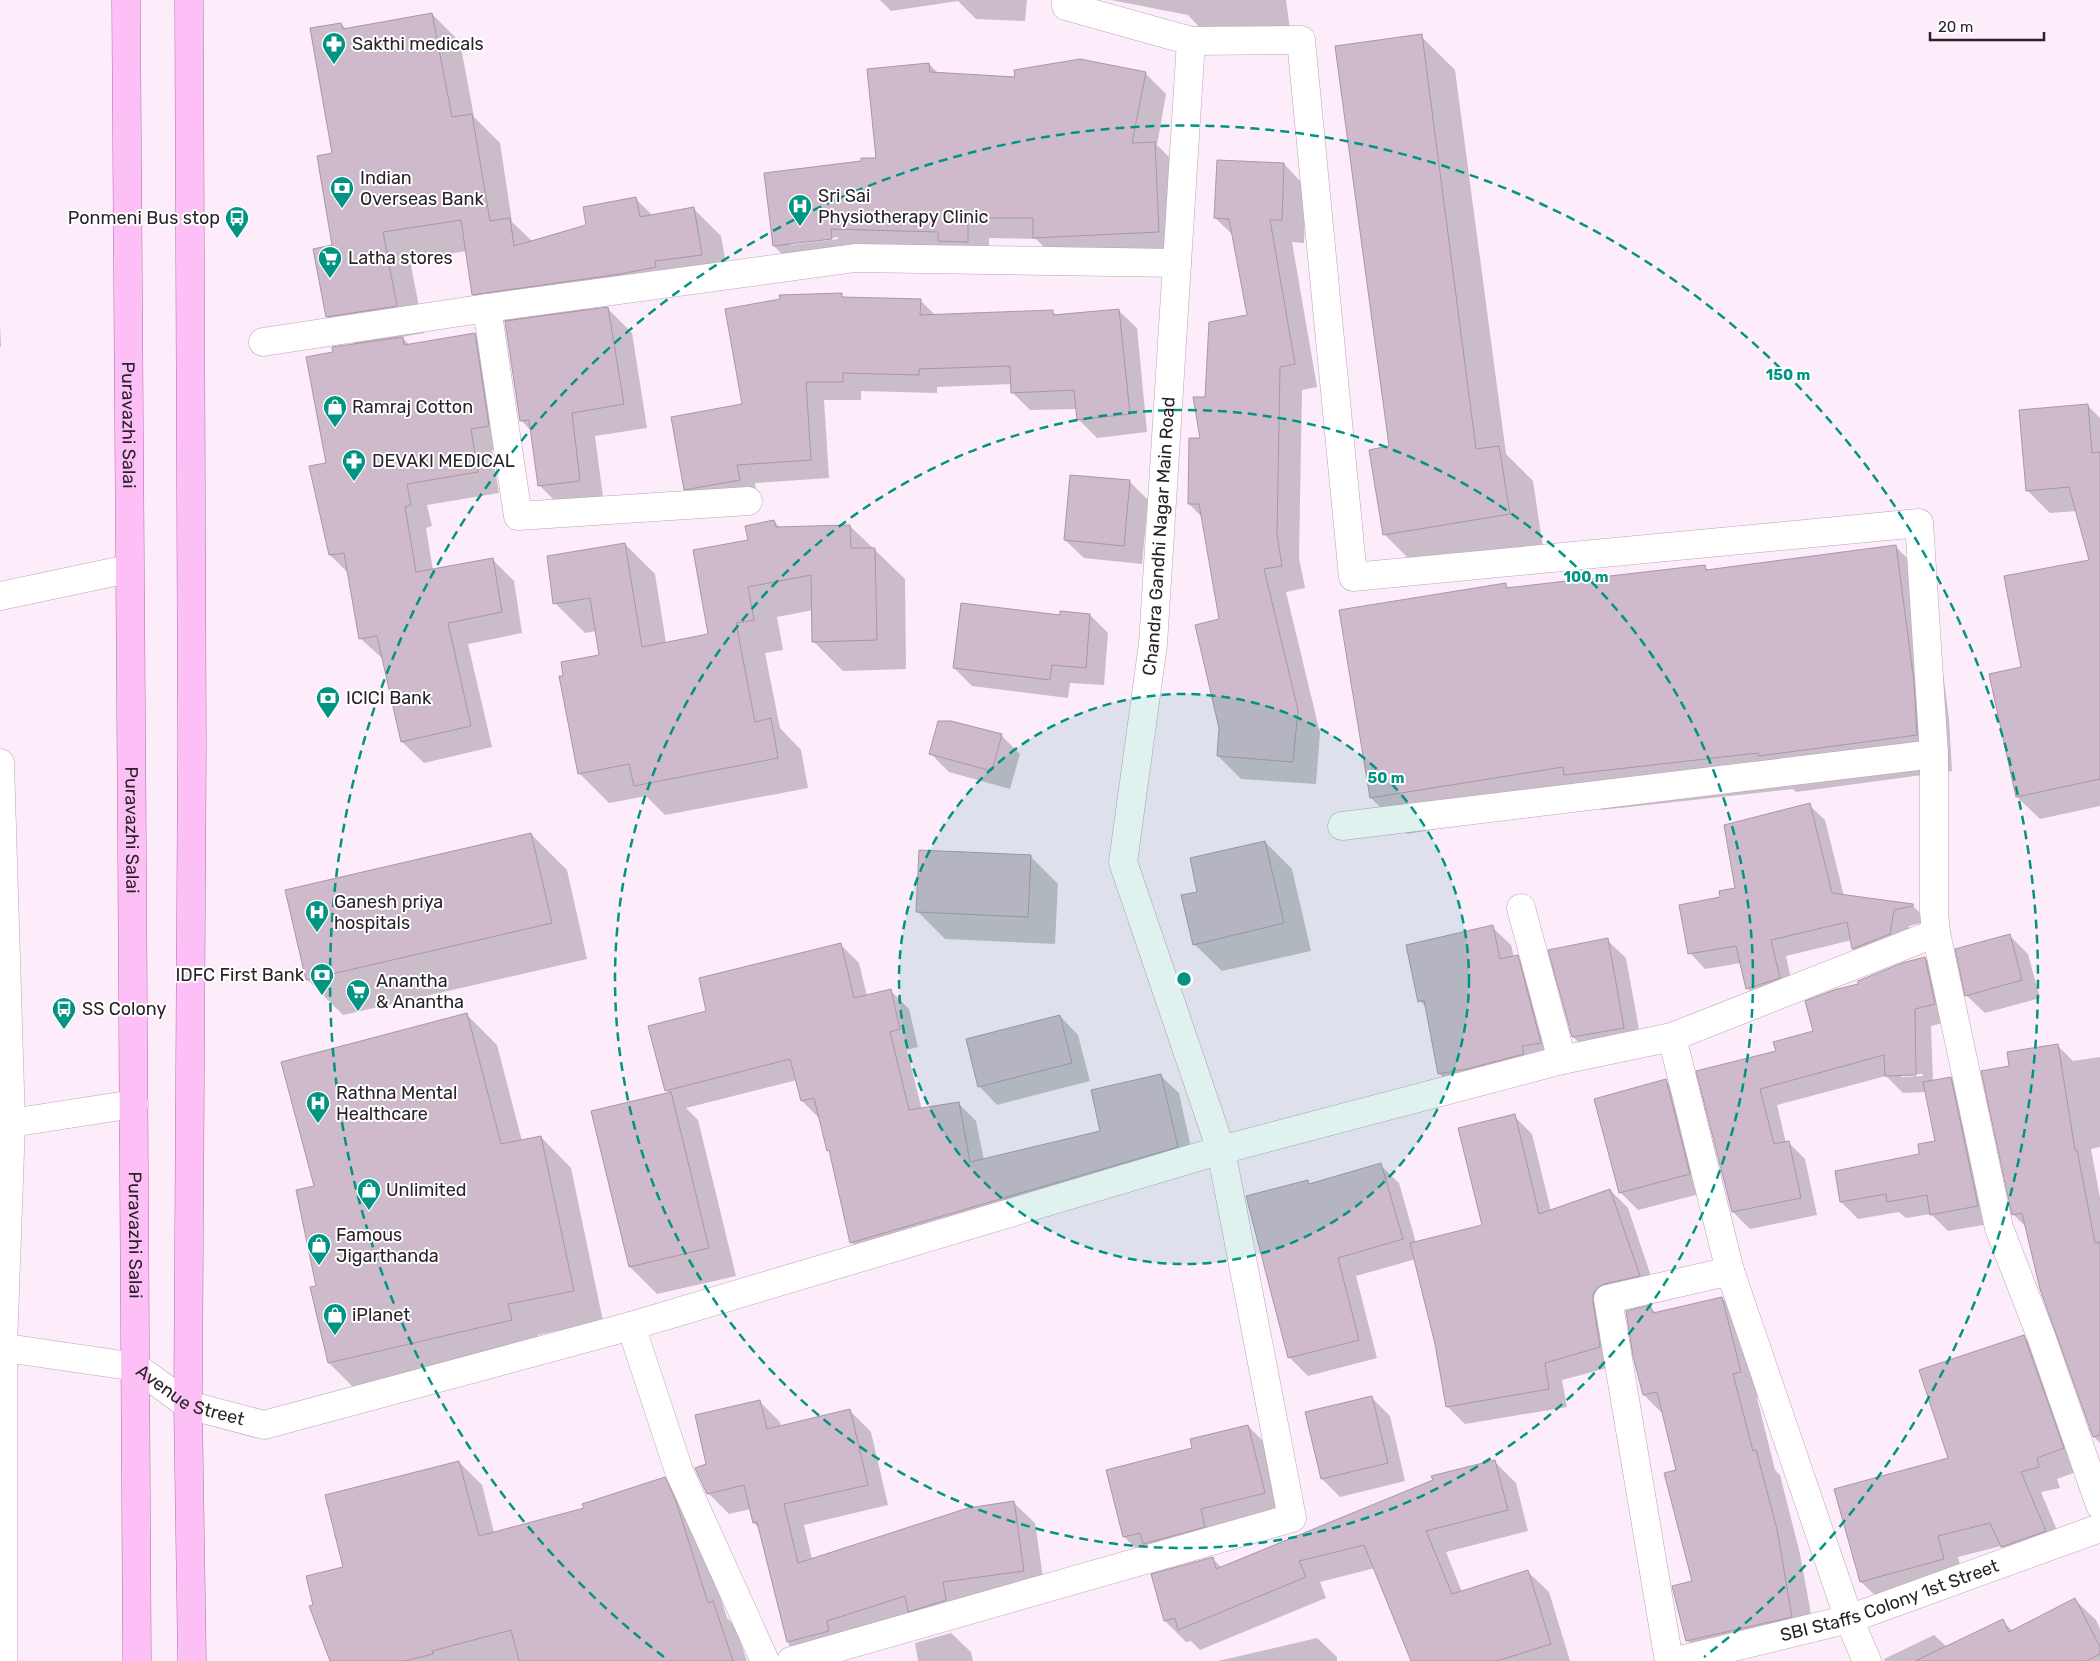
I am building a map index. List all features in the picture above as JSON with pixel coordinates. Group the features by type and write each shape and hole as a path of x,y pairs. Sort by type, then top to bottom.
{"main road":[{"name":"Puravazhi Salai","path":"126,0 128,569 134,1104 137,1661"},
{"path":"189,0 192,764 188,1405 192,1661"}],"street":[{"path":"1066,0 1066,6 1191,42 1301,40 1353,577 1919,523 1934,754 1934,911 1936,933 1999,1228 2041,1336 2100,1505"},
{"name":"Chandra Gandhi Nagar Main Road","path":"791,1661 1292,1518 1222,1150 1123,862 1154,644 1191,42"},
{"path":"263,342 487,308 855,258 1177,263"},
{"path":"487,308 518,516 748,501"},
{"path":"0,596 128,569"},
{"path":"1342,826 1934,754"},
{"path":"0,763 5,1123 1,1347 3,1661"},
{"path":"1520,908 1562,1060"},
{"path":"765,1661 679,1472 631,1326 1222,1150 1562,1060 1672,1037 1936,933"},
{"path":"1672,1037 1730,1271 1849,1619 1867,1661"},
{"path":"5,1123 134,1104"},
{"path":"1669,1661 1608,1299 1730,1271"},
{"name":"Avenue Street","path":"1,1347 136,1367 188,1405 264,1425 631,1326"},
{"name":"SBI Staffs Colony 1st Street","path":"1676,1661 1849,1619 2100,1528"}],"building":[{"path":"432,13 452,117 472,114 490,221 510,218 514,246 586,225 583,207 636,197 640,217 694,207 702,255 655,261 656,267 620,274 472,295 461,220 383,232 397,306 326,317 313,249 332,245 317,156 332,153 310,28 341,23 343,29"},
{"path":"1422,34 1476,449 1499,446 1510,514 1383,535 1369,450 1389,446 1335,46"},
{"path":"1080,59 1146,72 1132,143 1155,142 1159,232 1033,238 1033,218 968,218 968,242 938,241 938,232 831,229 832,239 773,246 764,173 861,161 861,158 876,158 867,69 929,63 930,72 1015,77 1014,70"},
{"path":"1217,160 1284,163 1282,220 1270,220 1295,364 1280,367 1277,534 1282,566 1264,569 1298,710 1293,762 1217,756 1219,728 1195,625 1219,619 1199,504 1188,504 1189,438 1200,438 1193,397 1205,397 1209,322 1247,315 1229,219 1214,218"},
{"path":"842,293 842,297 921,299 920,315 1053,310 1053,315 1119,309 1130,414 1077,420 1074,390 1011,393 1010,366 919,369 919,375 843,373 843,382 806,382 811,460 737,465 740,480 684,490 671,417 742,404 725,309 780,299 779,295"},
{"path":"608,307 624,404 572,413 580,481 538,486 529,420 520,421 505,321"},
{"path":"475,333 489,426 471,429 478,472 407,484 411,505 405,507 416,572 493,558 502,612 448,623 471,726 401,742 377,636 359,639 344,553 329,555 309,466 326,463 306,357 333,352 332,347 403,337 404,345"},
{"path":"2088,404 2092,453 2100,452 2100,779 2016,797 1989,674 2021,667 2004,576 2089,560 2069,487 2026,491 2019,410"},
{"path":"1070,475 1130,480 1124,546 1064,540"},
{"path":"774,520 776,527 850,525 851,548 875,548 877,640 812,642 811,575 748,587 754,620 736,623 755,722 771,718 778,758 634,786 629,764 578,774 559,676 563,676 561,662 599,655 590,598 553,604 547,556 625,543 642,647 708,634 693,550 748,540 745,526"},
{"path":"1896,545 1914,682 1917,735 1759,756 1758,753 1564,775 1563,767 1370,798 1339,610 1506,583 1506,588 1705,565 1706,570"},
{"path":"961,603 1060,615 1060,611 1090,614 1086,668 1052,665 1050,680 953,668"},
{"path":"938,721 951,721 1002,734 992,771 929,754"},
{"path":"1810,803 1832,893 1913,904 1913,906 1894,910 1890,934 1852,949 1847,922 1771,940 1780,978 1746,989 1736,946 1688,954 1679,905 1720,897 1719,891 1735,888 1724,825"},
{"path":"531,833 552,923 306,980 285,890"},
{"path":"1265,841 1284,923 1193,945 1181,895 1197,892 1190,858"},
{"path":"919,850 1031,855 1028,917 916,912"},
{"path":"1493,925 1500,959 1518,955 1541,1043 1522,1046 1524,1054 1467,1069 1438,1074 1424,1000 1418,1002 1406,945"},
{"path":"2010,934 2022,980 1965,996 1955,949"},
{"path":"1608,938 1624,1028 1572,1037 1548,950"},
{"path":"841,943 854,998 891,989 900,1029 890,1032 909,1110 959,1102 970,1162 1100,1131 1091,1090 1161,1074 1178,1147 850,1243 829,1150 827,1151 814,1098 801,1101 790,1059 665,1091 648,1026 706,1011 699,978"},
{"path":"1925,957 1935,1004 1915,1009 1916,1075 1885,1076 1884,1055 1760,1089 1774,1144 1789,1141 1801,1198 1732,1212 1696,1071 1776,1051 1773,1042 1813,1031 1805,1001 1834,990 1858,984 1858,981 1902,963"},
{"path":"467,1013 501,1144 541,1136 574,1291 508,1304 512,1320 328,1363 310,1287 316,1286 296,1190 314,1186 281,1062"},
{"path":"1060,1015 1072,1063 978,1087 966,1039"},
{"path":"2058,1044 2075,1150 2077,1150 2095,1243 2100,1242 2100,1435 2093,1437 2040,1289 2022,1213 2012,1215 1981,1071 2009,1066 2007,1052"},
{"path":"1951,1077 1978,1206 1930,1215 1927,1195 1887,1202 1886,1194 1840,1202 1835,1171 1919,1154 1918,1144 1935,1141 1923,1082"},
{"path":"1666,1079 1690,1174 1619,1193 1594,1099"},
{"path":"671,1092 709,1248 629,1267 591,1111"},
{"path":"1515,1114 1539,1214 1610,1189 1640,1276 1604,1284 1597,1288 1593,1294 1593,1302 1600,1347 1545,1363 1549,1389 1446,1407 1435,1344 1410,1243 1482,1225 1458,1128"},
{"path":"1381,1163 1403,1239 1338,1258 1359,1340 1288,1358 1246,1196 1308,1180 1309,1184"},
{"path":"1722,1297 1741,1372 1733,1374 1753,1451 1756,1450 1777,1529 1792,1617 1686,1641 1672,1586 1692,1581 1664,1473 1676,1470 1657,1392 1643,1395 1633,1356 1626,1311 1650,1305 1653,1313"},
{"path":"2024,1335 2064,1448 2037,1458 2039,1467 2021,1472 2046,1531 2001,1547 1990,1523 1938,1536 1944,1559 1860,1582 1834,1489 1948,1458 1919,1370"},
{"path":"1372,1396 1388,1463 1321,1479 1305,1412"},
{"path":"760,1400 767,1429 850,1409 868,1485 784,1504 798,1563 968,1508 1014,1501 1024,1571 943,1582 946,1600 908,1612 905,1596 827,1621 829,1631 787,1642 757,1522 753,1523 744,1485 707,1494 695,1468 706,1464 695,1415"},
{"path":"1248,1425 1265,1493 1201,1509 1205,1527 1143,1544 1140,1533 1123,1537 1106,1470 1192,1448 1190,1439"},
{"path":"1495,1460 1508,1510 1426,1531 1452,1594 1528,1570 1551,1644 1497,1661 1411,1661 1364,1545 1299,1561 1306,1577 1178,1630 1175,1618 1164,1621 1151,1574 1213,1557 1216,1569 1433,1480 1431,1476"},
{"path":"459,1461 479,1536 584,1508 582,1504 665,1477 676,1501 708,1603 713,1601 733,1661 519,1661 511,1630 432,1651 433,1654 405,1661 330,1661 309,1606 313,1605 306,1576 343,1567 325,1495"},
{"path":"2075,1598 2100,1647 2100,1654 2087,1661 1915,1661 2003,1619 2009,1632"}],"place":[{"name":"Sakthi medicals","path":"334,65"},
{"name":"Indian Overseas Bank","path":"342,209"},
{"name":"Sri Sai Physiotherapy Clinic","path":"800,227"},
{"name":"Ponmeni Bus stop","path":"237,239"},
{"name":"Latha stores","path":"330,279"},
{"name":"Ramraj Cotton","path":"335,428"},
{"name":"DEVAKI MEDICAL","path":"354,482"},
{"name":"ICICI Bank","path":"328,719"},
{"name":"Ganesh priya hospitals","path":"317,933"},
{"name":"IDFC First Bank","path":"322,996"},
{"name":"Anantha & Anantha","path":"358,1012"},
{"name":"SS Colony","path":"64,1030"},
{"name":"Rathna Mental Healthcare","path":"318,1124"},
{"name":"Unlimited","path":"369,1211"},
{"name":"Famous Jigarthanda","path":"319,1266"},
{"name":"iPlanet","path":"335,1336"}]}
